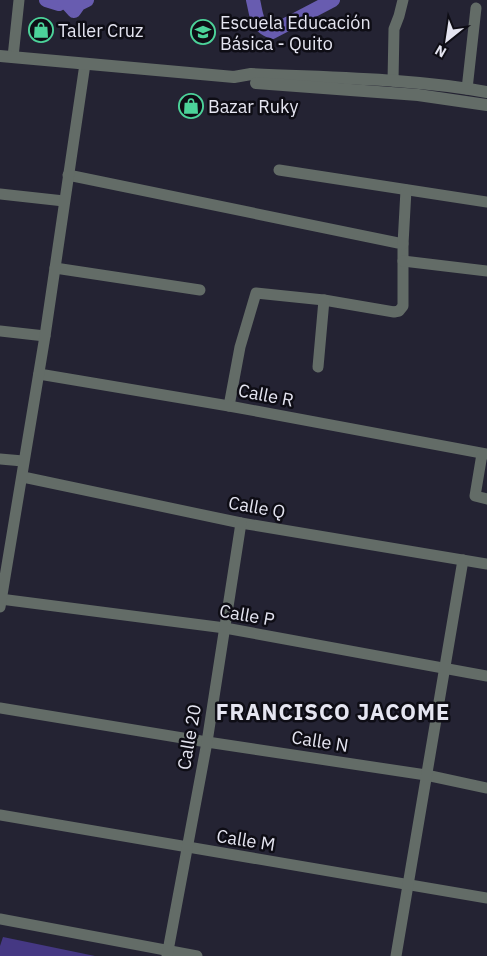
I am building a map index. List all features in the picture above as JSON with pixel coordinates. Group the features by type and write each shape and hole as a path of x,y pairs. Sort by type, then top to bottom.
{"street":[{"path":"19,0 6,57 234,76 251,74 394,82 487,92"},
{"path":"394,82 394,29 403,0"},
{"path":"467,89 476,8"},
{"path":"0,601 23,477 23,461 39,374 86,64"},
{"path":"234,76 253,83 418,96 487,105"},
{"path":"279,170 487,202"},
{"path":"68,175 403,244"},
{"path":"229,406 240,347 256,293 324,300 394,312 403,306 403,244 406,190"},
{"path":"0,194 64,201"},
{"path":"403,261 487,272"},
{"path":"55,268 200,290"},
{"path":"318,367 324,300"},
{"path":"0,331 45,336"},
{"name":"Calle R","path":"39,374 229,406 485,454"},
{"path":"485,454 475,496 487,499"},
{"path":"0,459 23,461"},
{"name":"Calle Q","path":"23,477 240,522 487,564"},
{"name":"Calle 20","path":"168,954 226,628 240,522"},
{"path":"396,956 464,560"},
{"name":"Calle P","path":"0,601 226,628 487,676"},
{"name":"Calle N","path":"0,708 426,775 487,788"},
{"name":"Calle M","path":"0,815 487,898"},
{"path":"0,919 168,954 197,956"}],"shaded area":[{"path":"3,937 95,956 0,956 0,946"}],"waterway":[{"path":"46,0 59,4 61,0"},
{"path":"64,0 74,11 79,4 87,0"},
{"path":"253,0 260,23 272,32 333,0"}],"place":[{"name":"Taller Cruz","path":"41,30"},
{"name":"Escuela Educación Básica - Quito","path":"203,32"},
{"name":"Bazar Ruky","path":"191,106"}],"district":[{"name":"FRANCISCO JACOME","path":"333,711"}]}
